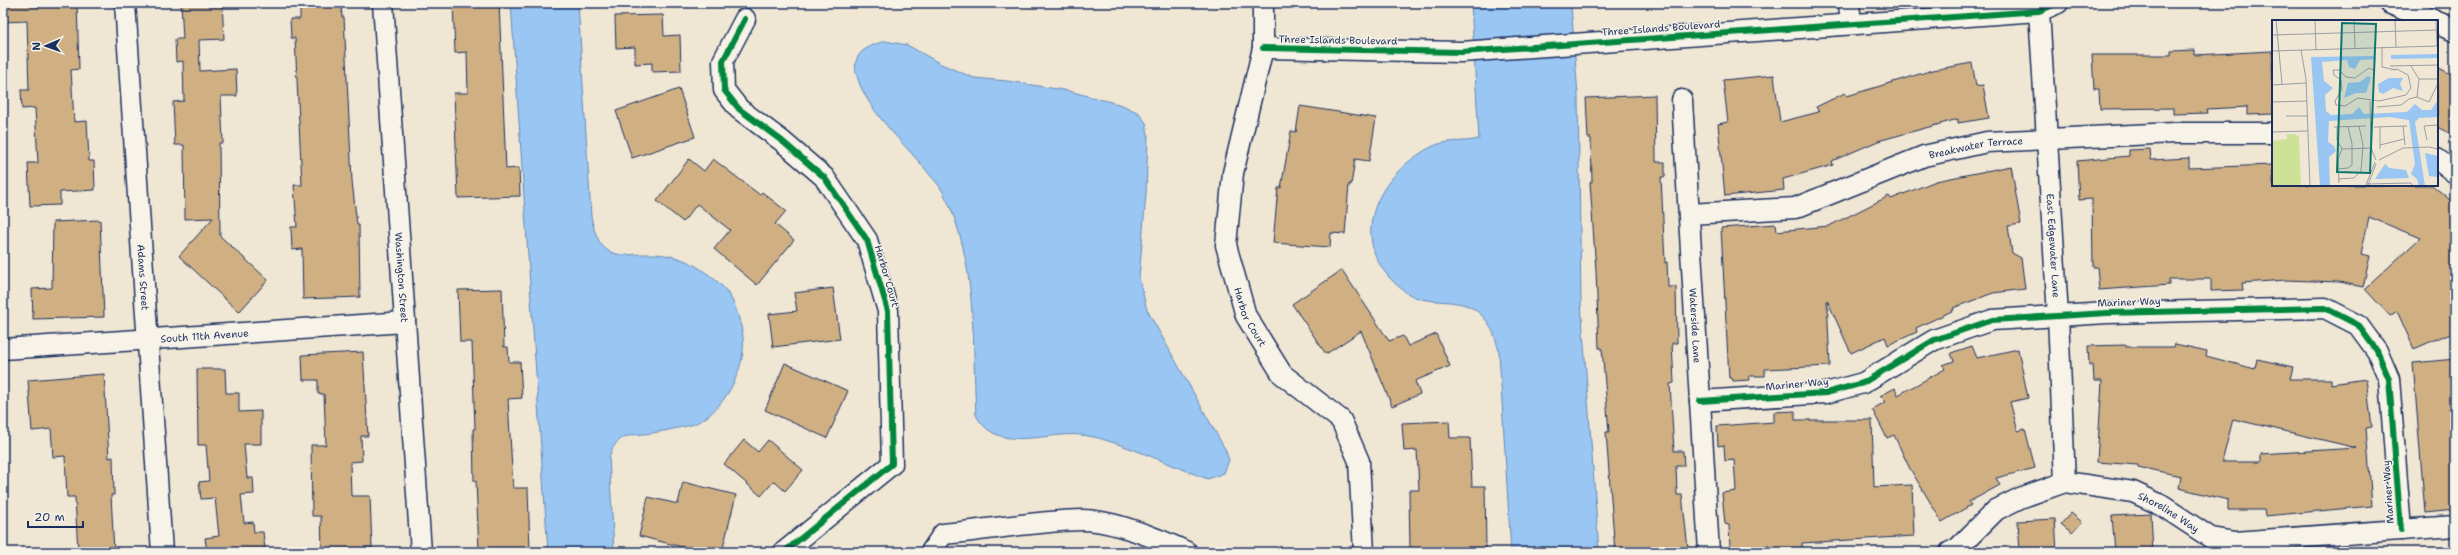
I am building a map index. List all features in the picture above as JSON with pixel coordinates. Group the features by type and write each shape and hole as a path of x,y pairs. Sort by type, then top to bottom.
{"street":[{"name":"Adams Street","path":"125,3 162,552"},
{"name":"Washington Street","path":"383,3 421,552"},
{"path":"1263,48 1264,3"},
{"path":"1849,3 1850,24"},
{"name":"Three Islands Boulevard","path":"1263,48 1461,52 1574,45 2039,10 2058,3"},
{"path":"2391,3 2431,20"},
{"name":"East Edgewater Lane","path":"2039,10 2058,316 2065,482"},
{"name":"Harbor Court","path":"746,20 723,61 724,90 739,109 782,141 824,177 867,240 888,311 892,464 784,552"},
{"path":"2438,23 2455,30"},
{"name":"Harbor Court","path":"1263,48 1233,173 1226,245 1246,316 1282,374 1341,420 1359,461 1364,552"},
{"name":"Waterside Lane","path":"1682,100 1708,552"},
{"name":"Breakwater Terrace","path":"1688,214 1795,208 1924,156 1988,142 2174,133 2272,133"},
{"path":"2438,160 2455,173"},
{"name":"Mariner Way","path":"1700,401 1826,393 1863,382 1934,340 1992,320 2251,308 2325,308 2358,325 2377,351 2389,379 2401,530"},
{"name":"South 11th Avenue","path":"3,349 405,322"},
{"name":"Shoreline Way","path":"1950,552 1956,550 1996,510 2020,498 2065,482 2133,492 2161,505 2211,538 2235,542 2455,526"},
{"path":"931,552 943,534 1084,520 1130,529 1162,540 1187,552"}],"water":[{"path":"511,3 578,3 591,216 596,234 602,245 610,252 630,255 655,254 670,256 696,266 719,283 729,294 736,308 742,330 743,349 741,363 730,389 713,412 702,420 691,425 648,434 627,436 618,442 613,449 609,457 614,552 548,552"},
{"path":"1471,3 1571,5 1578,95 1581,303 1599,552 1511,552 1499,352 1494,333 1480,313 1467,305 1432,301 1415,297 1407,293 1387,275 1375,256 1371,235 1373,215 1381,195 1393,177 1410,160 1431,147 1449,142 1479,139"},
{"path":"885,41 907,45 941,64 974,78 1007,81 1069,91 1122,105 1139,113 1146,123 1148,135 1146,194 1139,278 1147,310 1225,449 1229,460 1224,473 1208,479 1133,449 1105,440 1081,435 1009,438 996,434 985,427 976,415 973,330 968,273 954,218 939,186 875,111 860,85 856,72 855,65 859,55 873,45"}],"building":[{"path":"3,3 77,3 79,69 71,70 74,122 87,121 89,161 94,161 95,190 60,192 60,205 30,206 28,163 38,163 35,108 22,109 21,90 29,90 27,21 3,22"},
{"path":"181,3 222,3 224,39 199,40 200,71 236,69 237,96 221,96 223,143 219,143 220,236 268,280 239,312 179,256 213,218 185,219 184,145 175,145 173,102 184,101 183,61 176,62 175,39 183,39"},
{"path":"300,3 341,3 342,17 344,17 352,181 357,225 359,225 360,297 303,299 302,249 292,250 291,227 297,227 294,185 302,185 295,38 291,38 290,19 300,19"},
{"path":"453,3 499,3 506,169 519,168 520,196 458,198 454,93 468,93 467,52 455,53"},
{"path":"663,15 664,36 680,35 681,71 652,72 652,63 635,64 635,47 616,48 615,16"},
{"path":"2195,50 2195,55 2272,51 2272,114 2247,115 2247,107 2207,109 2208,113 2173,114 2173,108 2100,109 2099,89 2094,89 2092,55 2171,55 2171,51"},
{"path":"1972,63 1976,86 1983,85 1989,118 1958,123 1958,119 1878,141 1832,161 1833,165 1783,179 1784,190 1725,196 1718,124 1728,122 1723,80 1774,75 1780,122 1819,112 1816,107 1845,93 1847,96 1933,70"},
{"path":"2438,68 2455,76 2455,136 2438,128"},
{"path":"679,89 695,137 632,158 616,111"},
{"path":"1655,95 1656,162 1665,162 1665,177 1661,177 1665,263 1667,262 1668,287 1676,287 1677,343 1672,343 1674,383 1670,384 1674,451 1683,451 1684,466 1676,466 1677,495 1682,495 1688,549 1615,552 1606,432 1609,432 1602,348 1599,348 1590,182 1592,182 1591,138 1588,138 1586,98"},
{"path":"1300,106 1376,118 1369,161 1355,159 1351,185 1349,184 1345,234 1331,233 1330,247 1273,243 1278,188 1281,188 1291,131 1296,132"},
{"path":"2150,149 2151,160 2189,158 2189,168 2272,165 2272,186 2433,186 2455,204 2455,331 2414,349 2397,311 2390,316 2365,289 2420,238 2369,217 2361,254 2370,256 2363,287 2339,282 2286,280 2242,283 2243,290 2211,291 2211,279 2169,279 2169,285 2099,290 2097,267 2093,267 2092,199 2079,200 2077,161 2129,156 2129,150"},
{"path":"689,159 704,171 713,159 760,195 762,192 786,211 775,224 794,240 757,285 714,249 730,230 697,204 683,222 657,201"},
{"path":"2011,166 2021,224 2008,226 2012,253 2021,258 2025,289 1993,293 1953,308 1954,310 1916,328 1917,332 1888,345 1885,337 1851,353 1827,300 1830,366 1765,369 1765,376 1749,376 1750,380 1733,381 1732,378 1729,378 1721,228 1776,224 1777,231 1829,226 1889,196 1891,199 1936,181"},
{"path":"100,220 104,317 33,319 32,289 52,288 53,222"},
{"path":"1342,270 1389,341 1403,336 1408,346 1436,334 1450,366 1415,381 1420,394 1392,406 1361,331 1326,354 1292,304"},
{"path":"833,288 840,339 773,347 769,314 797,311 794,293"},
{"path":"502,289 504,347 508,347 509,362 520,362 522,398 508,399 513,488 528,488 530,552 479,552 476,481 474,481 473,429 475,429 472,342 460,342 458,290"},
{"path":"2175,344 2207,351 2206,356 2255,369 2257,359 2293,367 2290,379 2331,379 2331,384 2366,379 2372,427 2366,428 2372,506 2265,516 2264,510 2228,510 2228,500 2179,488 2181,476 2138,467 2138,465 2097,462 2102,381 2094,381 2093,365 2089,365 2088,346 2126,345 2126,347 2174,347","holes":["2233,419 2357,448 2261,454 2261,462 2222,462"]},
{"path":"1972,346 1977,358 2018,349 2028,398 2010,402 2018,431 2025,429 2035,468 1996,478 2000,485 1969,502 1971,505 1942,522 1909,467 1894,435 1887,438 1872,409 1886,402 1880,396 1895,388 1898,395 1945,369 1943,365 1954,361 1951,353"},
{"path":"363,352 368,436 361,436 362,461 350,462 351,496 370,496 372,548 322,550 321,516 312,516 311,445 326,445 324,394 318,394 318,380 303,380 302,355"},
{"path":"2455,359 2455,510 2425,513 2413,363"},
{"path":"785,363 848,391 827,438 765,410"},
{"path":"197,369 225,369 226,393 239,393 239,412 261,411 261,444 244,444 247,478 253,478 254,494 241,495 244,523 253,522 254,532 263,532 265,549 207,552 205,538 219,536 215,498 201,499 199,482 209,481 206,445 198,445"},
{"path":"104,374 109,458 113,457 114,495 111,495 114,552 78,552 75,497 67,497 65,456 53,457 51,429 32,431 28,380"},
{"path":"1795,411 1795,420 1872,420 1874,487 1912,485 1914,536 1802,543 1802,550 1781,552 1770,552 1769,546 1730,548 1729,525 1725,524 1722,493 1736,491 1734,460 1725,461 1724,445 1718,446 1717,426 1774,422 1774,412"},
{"path":"1449,421 1450,438 1470,438 1472,486 1485,486 1486,548 1410,549 1409,490 1419,490 1417,450 1404,451 1402,423"},
{"path":"744,440 758,452 768,440 803,470 785,491 774,481 761,496 724,464"},
{"path":"683,482 736,495 722,552 702,552 639,536 648,497 678,504"},
{"path":"2071,513 2082,522 2072,533 2061,524"},
{"path":"2151,514 2153,552 2115,552 2112,516"},
{"path":"2055,519 2057,552 2020,552 2018,521"}],"cycle path":[{"path":"1263,48 1461,52 2039,11 2058,3"},
{"path":"745,19 723,61 724,90 739,109 782,141 824,177 867,240 888,311 892,464 784,552"},
{"path":"1700,401 1826,393 1863,383 1934,340 1992,320 2107,313 2325,308 2358,325 2377,351 2389,379 2401,530"}]}
